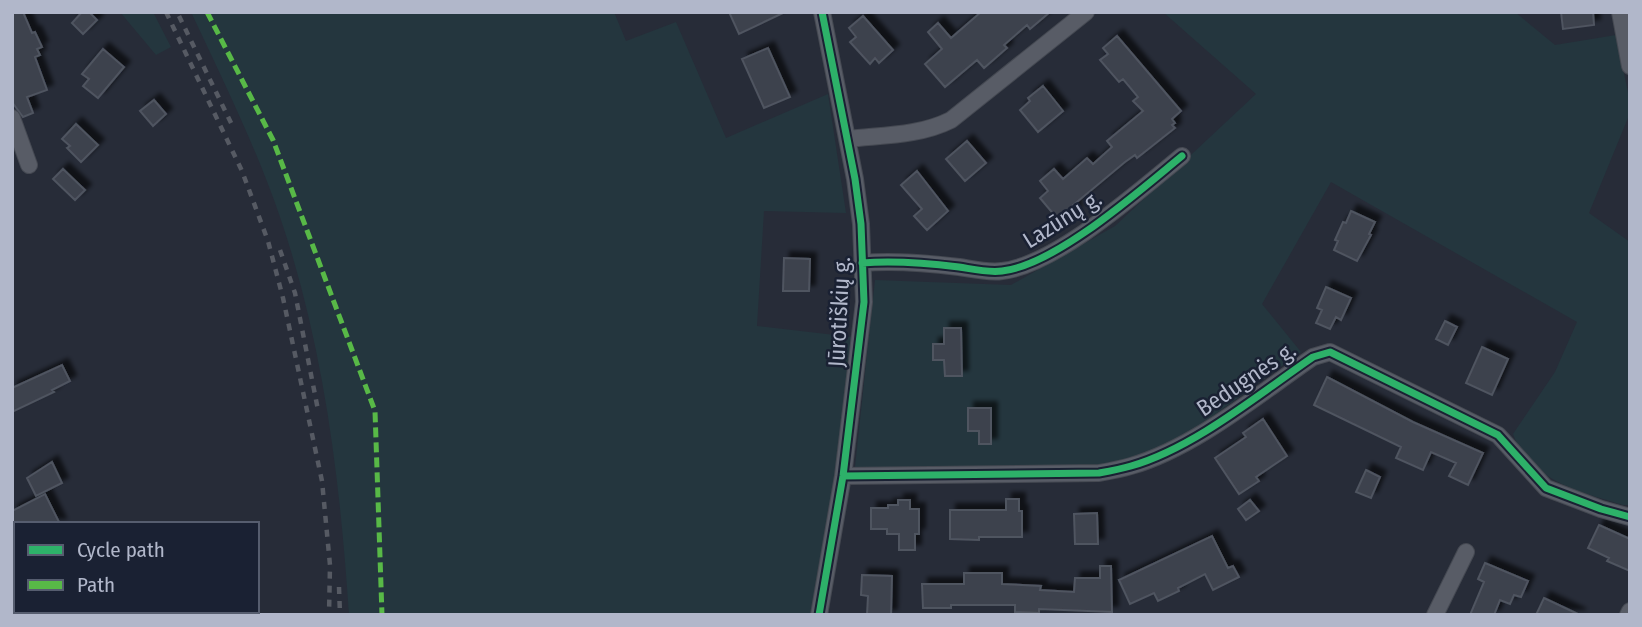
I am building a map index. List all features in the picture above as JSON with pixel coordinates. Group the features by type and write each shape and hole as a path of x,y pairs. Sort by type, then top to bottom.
{"street":[{"name":"Jūrotiškių g.","path":"819,615 843,475 859,355 863,302 861,224 848,138 822,12"},
{"path":"848,138 918,132 951,120 1086,12"},
{"path":"1620,12 1630,66"},
{"path":"12,118 29,165"},
{"name":"Lazūnų g.","path":"862,263 918,262 1000,272 1018,268 1063,246 1106,217 1182,156"},
{"name":"Bedugnės g.","path":"843,475 1099,473 1132,466 1163,454 1198,435 1313,357 1330,352 1498,435 1546,488 1630,517"},
{"path":"1435,615 1466,552"}],"shaded area":[{"path":"120,12 153,12 171,47 156,55"},
{"path":"191,12 614,12 626,41 676,22 726,138 828,94 846,213 764,211 757,326 852,337 833,493 810,615 349,615 335,464 308,315 271,191"},
{"path":"1163,12 1515,12 1555,45 1616,35 1630,113 1589,213 1630,242 1630,505 1590,495 1544,474 1531,463 1513,434 1555,372 1577,322 1331,182 1262,304 1301,352 1194,430 1141,458 1094,467 855,467 875,280 1011,285 1115,226 1256,94"}],"building":[{"path":"12,12 23,12 32,33 35,32 42,47 37,49 40,55 35,57 47,90 27,97 33,113 23,117 12,102"},
{"path":"82,12 89,12 97,20 83,34 72,23"},
{"path":"729,12 785,12 739,34"},
{"path":"981,12 1050,12 1030,29 1027,25 1004,45 1007,48 984,68 977,60 945,87 925,64 942,49 928,32 938,23 951,38"},
{"path":"1561,12 1593,12 1594,25 1563,29"},
{"path":"863,16 893,50 879,63 875,58 870,64 850,42 856,37 849,28"},
{"path":"1117,36 1181,111 1172,119 1175,128 1137,158 1135,155 1125,162 1072,206 1076,210 1061,223 1040,198 1048,191 1040,181 1054,169 1063,179 1087,158 1093,164 1112,147 1107,141 1143,111 1133,101 1138,97 1123,79 1119,82 1100,60 1108,54 1103,48"},
{"path":"768,48 790,97 764,108 742,59"},
{"path":"103,49 124,67 98,98 83,86 89,79 82,74"},
{"path":"1043,86 1063,111 1038,132 1020,110 1030,101 1028,98"},
{"path":"154,100 166,114 153,126 140,111"},
{"path":"76,124 98,145 81,162 62,139"},
{"path":"967,141 986,163 965,181 946,159"},
{"path":"63,169 85,190 75,200 53,179"},
{"path":"917,171 948,211 927,230 914,216 922,209 901,185"},
{"path":"1351,211 1375,222 1357,261 1334,250 1338,241 1335,240"},
{"path":"784,258 810,259 809,291 783,291"},
{"path":"1326,287 1351,298 1341,320 1336,317 1330,329 1316,323 1322,310 1317,308"},
{"path":"1445,321 1457,327 1448,345 1436,339"},
{"path":"944,328 961,328 962,376 945,376 944,360 933,360 933,344 944,344"},
{"path":"1482,347 1508,359 1492,395 1466,383"},
{"path":"62,365 70,381 52,390 54,392 12,412 12,388"},
{"path":"1327,377 1413,422 1483,453 1468,485 1449,476 1456,463 1431,452 1423,470 1396,458 1401,447 1314,405"},
{"path":"968,408 991,408 991,444 979,444 979,431 968,431"},
{"path":"1263,419 1287,456 1256,477 1259,481 1239,494 1215,458 1246,437 1243,433"},
{"path":"52,462 62,483 36,496 27,478"},
{"path":"1366,470 1380,477 1371,498 1356,492"},
{"path":"45,494 59,522 12,524 12,511"},
{"path":"1006,499 1019,499 1022,537 950,539 950,510 1006,510"},
{"path":"898,500 910,500 910,509 919,509 919,534 915,534 915,550 899,550 899,534 887,534 887,529 871,529 871,508 888,508 888,505 898,505"},
{"path":"1250,500 1259,511 1246,520 1238,509"},
{"path":"1097,513 1098,544 1075,544 1074,514"},
{"path":"1599,525 1630,539 1630,571 1607,561 1609,558 1588,548"},
{"path":"1212,536 1228,568 1233,566 1239,577 1213,590 1205,574 1158,601 1154,593 1130,604 1119,580"},
{"path":"1485,563 1528,581 1521,597 1514,595 1510,604 1500,600 1494,615 1470,615 1484,582 1478,579"},
{"path":"1100,566 1111,566 1112,612 1039,609 1039,613 1015,612 1015,605 923,608 922,584 964,584 964,573 1002,573 1002,584 1041,586 1040,590 1074,592 1075,578 1100,578"},
{"path":"862,575 892,576 891,615 867,615 868,596 861,595"},
{"path":"1544,598 1580,615 1536,615"}],"railway":[{"path":"166,12 242,171 268,241 283,298 322,481 330,565 329,615"},
{"path":"179,16 234,129"},
{"path":"280,250 295,293 318,410"},
{"path":"339,587 340,615"}],"marked path":[{"path":"207,12 273,140 375,411 382,615"}],"cycle path":[{"path":"819,615 843,476 864,302 861,224 855,179 822,12"},
{"path":"862,263 911,262 991,272 1023,266 1047,255 1096,224 1182,156"},
{"path":"843,476 1099,473 1123,468 1178,447 1248,403 1313,357 1330,352 1498,435 1546,488 1630,517"}]}
